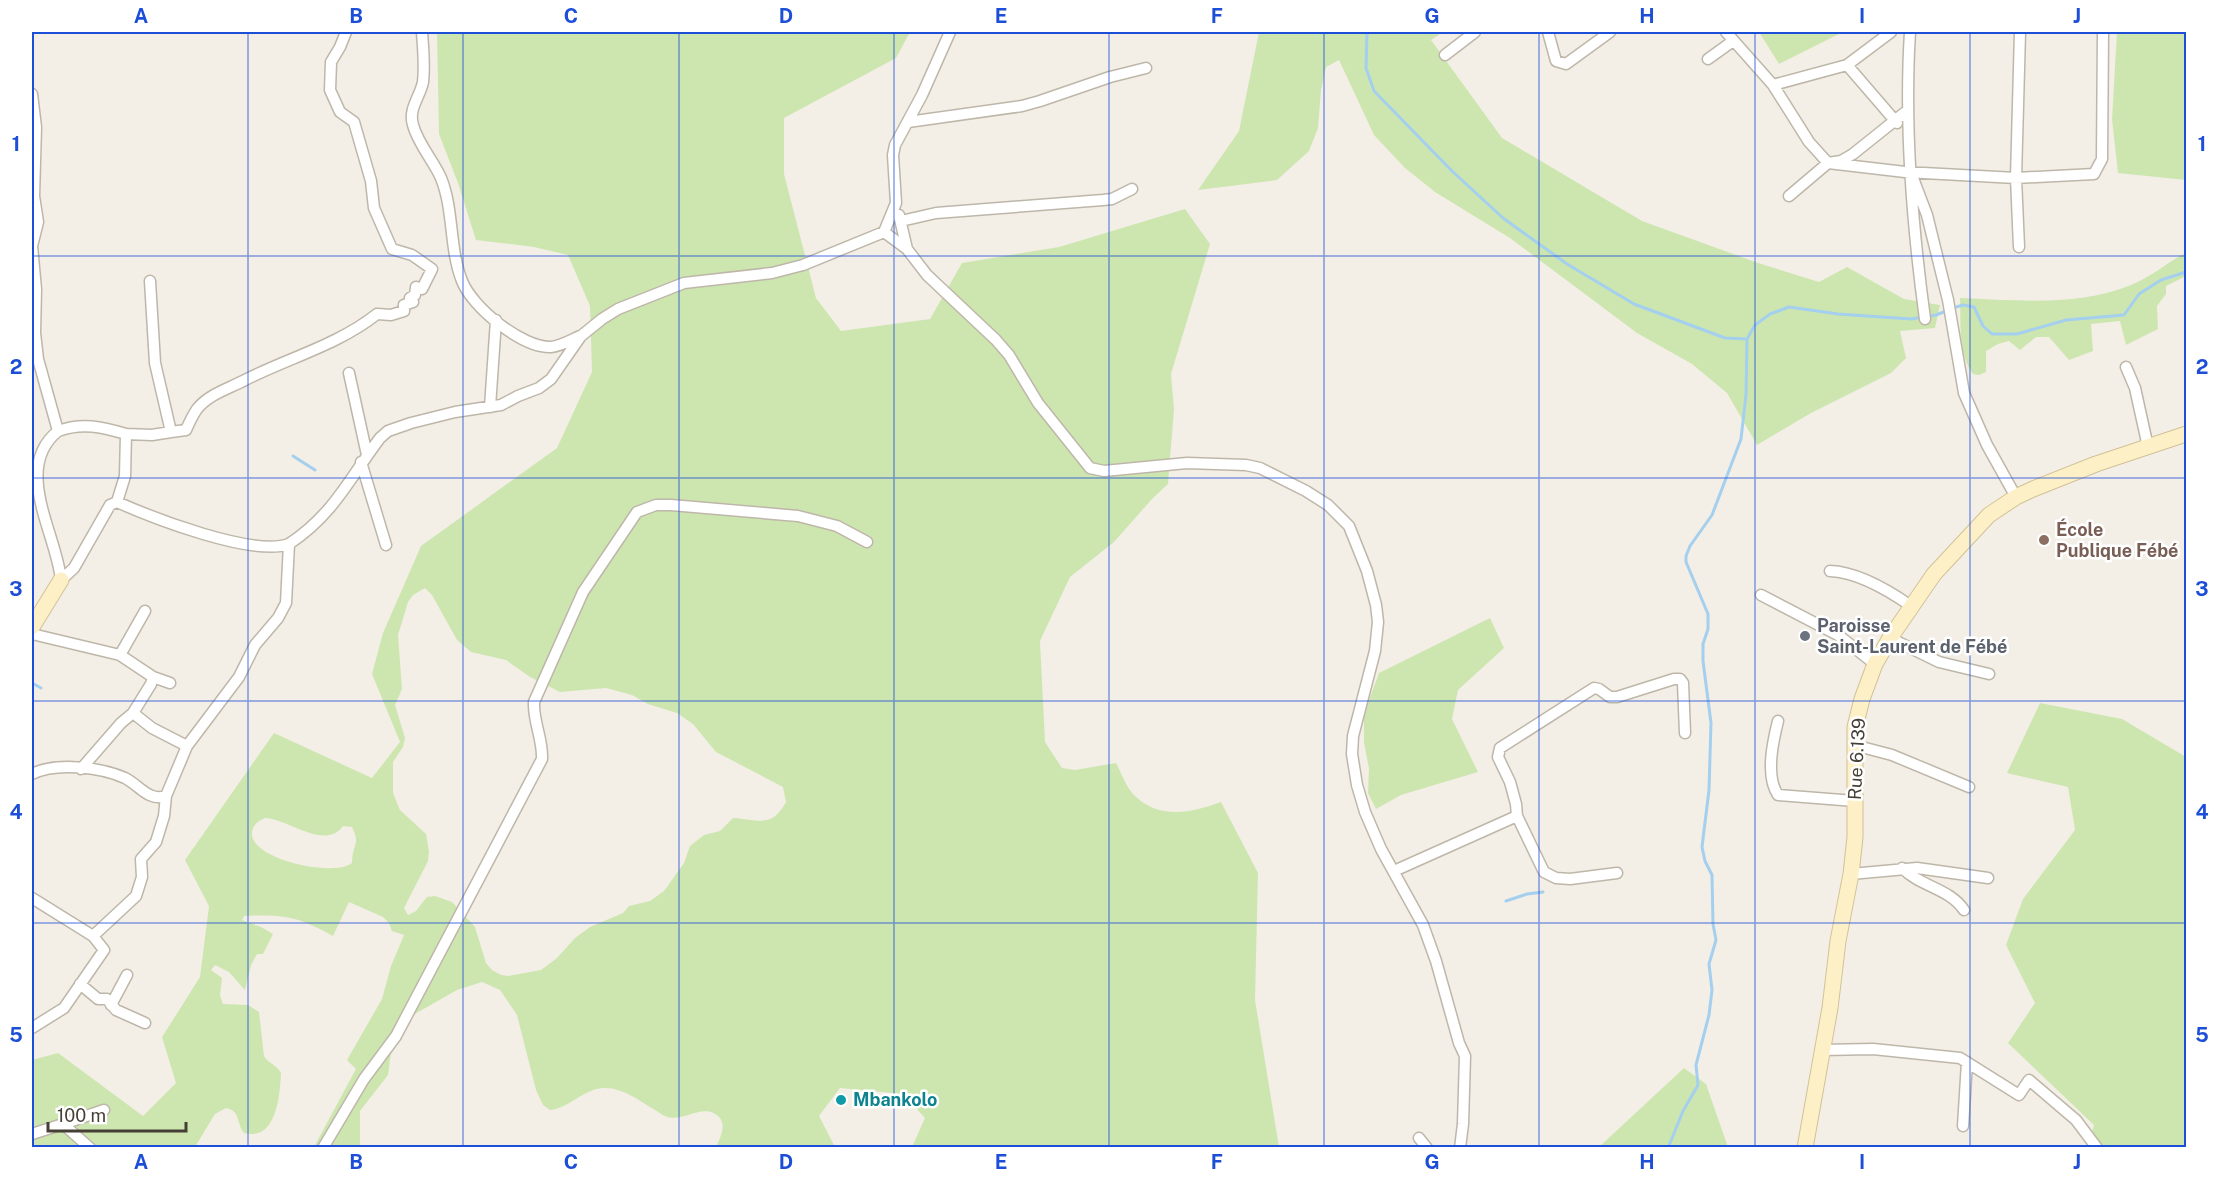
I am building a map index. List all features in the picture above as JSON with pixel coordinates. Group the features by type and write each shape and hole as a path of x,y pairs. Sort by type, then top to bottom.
{"street":[{"path":"61,580 58,560 43,515 36,451 58,431 70,426 84,425 126,434 152,435 186,430 198,409 222,390 263,370 330,343 343,334 360,328 377,314 391,315 404,311 404,305 412,303 410,298 415,295 416,287 422,289 432,269 412,255 392,249 374,208 371,181 354,122 340,112 330,90 330,62 346,32"},
{"path":"422,32 423,81 412,109 412,126 441,178 463,283 468,292 496,320 510,332 529,342 544,347 556,346 581,336"},
{"path":"908,249 896,203 893,155 950,32"},
{"path":"1445,55 1475,32"},
{"path":"1548,32 1556,61 1566,64 1610,32"},
{"path":"1726,32 1773,85 1809,142 1828,163 1911,173 2016,178 2094,174 2102,159 2103,32"},
{"path":"1773,85 1847,65 1891,32"},
{"path":"1910,32 1908,110 1914,241 1925,319"},
{"path":"2019,247 2016,178 2020,32"},
{"path":"1708,59 1733,41"},
{"path":"1847,65 1896,122"},
{"path":"908,122 1022,106 1110,77 1146,68"},
{"path":"32,93 36,127 34,196 38,222 32,246 36,289 35,333 40,368 58,431"},
{"path":"1789,196 1828,163 1841,161 1853,154 1896,122 1908,110"},
{"path":"1911,173 1927,215 1964,393 1986,446 2016,497"},
{"path":"901,221 936,213 1112,199 1132,189"},
{"path":"32,627 61,580 74,568 110,505 117,502 156,520 243,543 279,548 308,531 330,510 364,459 388,431 455,412 501,405 539,388 550,379 581,336 618,309 684,283 785,270 803,265 885,232 896,203"},
{"path":"885,232 908,249 927,275 996,340 1009,356 1038,403 1090,468 1104,471 1187,463 1246,465 1260,468 1328,505 1349,526 1367,571 1378,622 1375,651 1353,736 1352,754 1365,812 1423,925 1465,1056 1460,1148"},
{"path":"150,281 155,363 171,432"},
{"path":"490,407 496,320"},
{"path":"2126,367 2135,388 2148,447"},
{"path":"349,373 364,459 386,545"},
{"path":"117,502 124,476 126,434"},
{"name":"Rue 6.139","path":"1805,1148 1851,874 1855,837 1855,727 1862,699 1875,664 1911,606 1953,552 1989,515 2016,497 2096,464 2187,434"},
{"path":"323,1148 364,1079 396,1036 542,759 543,747 535,722 534,702 583,592 637,512 656,505 671,505 798,516 837,526 867,542"},
{"path":"93,936 136,896 142,877 141,858 156,843 164,816 166,796 187,746 239,677 255,645 278,618 286,603 289,544"},
{"path":"1830,571 1844,573 1887,590 1911,606"},
{"path":"1761,595 1838,635 1875,664"},
{"path":"120,655 145,611"},
{"path":"32,634 120,655 153,677 170,683"},
{"path":"1890,638 1940,662 1989,674"},
{"path":"81,769 121,723 133,713 153,677"},
{"path":"1617,873 1570,879 1550,876 1544,872 1516,816 1516,804 1510,782 1498,757 1500,748 1594,688 1611,697 1674,679 1680,679 1683,683 1685,733"},
{"path":"133,713 152,728 187,746"},
{"path":"1778,721 1771,754 1773,784 1778,795 1855,801"},
{"path":"1854,745 1930,769 1970,787"},
{"path":"32,774 53,767 112,774 132,782 151,796 157,798 166,796"},
{"path":"1394,871 1516,816"},
{"path":"1851,874 1902,868 1937,870 1988,878"},
{"path":"1902,868 1916,879 1953,897 1964,910"},
{"path":"32,898 93,936 104,950 64,1008 32,1028"},
{"path":"111,1005 127,975"},
{"path":"80,984 99,999 107,999 111,1005 145,1023"},
{"path":"1822,1050 1874,1049 1951,1056 1967,1062 2019,1095 2029,1080 2076,1120 2097,1148"},
{"path":"1963,1126 1967,1062"},
{"path":"32,1134 104,1110"},
{"path":"63,1124 90,1148"},
{"path":"1419,1138 1427,1148"}],"green space":[{"path":"437,32 910,32 896,58 784,118 784,174 816,298 841,331 930,319 962,263 1059,247 1185,209 1210,244 1171,374 1174,409 1168,484 1114,542 1070,577 1040,641 1045,742 1062,768 1075,770 1116,763 1131,792 1154,808 1176,812 1198,809 1221,802 1258,873 1255,1000 1279,1147 912,1147 925,1118 903,1094 840,1088 819,1116 835,1147 716,1147 722,1132 722,1124 719,1117 713,1113 707,1111 681,1117 667,1117 618,1090 605,1088 590,1091 564,1106 550,1110 543,1105 536,1090 517,1015 500,990 482,982 457,990 399,1023 394,1030 388,1075 360,1111 360,1147 314,1147 356,1069 347,1060 382,999 391,966 404,935 392,931 389,923 383,917 349,902 333,936 291,918 244,916 242,920 273,934 263,954 257,954 251,965 245,990 229,972 215,965 211,970 222,978 220,995 223,1004 248,1005 259,1012 264,1056 281,1073 278,1104 270,1124 264,1130 255,1134 244,1133 234,1112 226,1108 215,1114 195,1147 32,1147 32,1060 58,1053 143,1116 176,1083 162,1037 200,977 209,906 185,860 274,733 372,778 400,742 372,674 383,633 421,546 557,448 592,372 590,306 568,255 534,247 476,240 439,134","holes":["425,588 432,595 457,640 471,652 506,660 530,677 560,692 606,688 632,695 648,704 677,713 693,724 716,752 783,787 786,802 776,816 770,819 758,821 733,818 720,831 704,835 690,846 684,863 664,891 650,901 629,906 623,913 590,927 541,970 508,976 492,970 486,963 475,927 452,902 435,896 427,897 416,911 408,915 404,908 428,861 429,851 426,834 400,810 393,793 393,762 403,747 405,738 395,705 402,689 398,635 408,602 413,595","265,818 317,835 335,833 343,826 352,827 356,838 352,863 343,867 314,867 280,859 266,852 256,844 252,835 256,824"]},
{"path":"1259,32 1443,32 1431,40 1502,138 1642,221 1758,263 1819,282 1847,267 1904,299 1940,305 1935,328 1900,331 1906,358 1891,373 1811,413 1757,445 1727,393 1692,364 1637,333 1510,238 1435,192 1405,168 1374,135 1339,60 1326,67 1321,90 1318,128 1309,151 1277,180 1198,190 1239,131"},
{"path":"1759,32 1843,32 1779,64"},
{"path":"2117,32 2186,32 2186,180 2118,173 2112,119"},
{"path":"2183,254 2186,259 2186,276 2166,286 2166,294 2157,306 2158,329 2126,345 2120,321 2091,324 2093,351 2069,360 2049,337 2036,337 2020,350 2009,341 1986,351 1986,372 1979,375 1973,374 1968,366 1961,338 1960,298 2025,301 2090,297 2138,282"},
{"path":"1490,618 1504,648 1458,690 1452,719 1478,772 1401,795 1376,809 1368,793 1369,768 1364,743 1364,714 1379,673"},
{"path":"2040,703 2122,719 2186,757 2186,1147 2088,1147 2094,1125 2008,1043 2035,1003 2006,945 2023,899 2075,830 2068,787 2007,773"},
{"path":"1684,1068 1706,1084 1728,1147 1599,1147"}],"waterway":[{"path":"1367,32 1366,68 1374,91 1452,171 1503,218 1567,264 1634,304 1725,338 1747,339"},
{"path":"1953,308 1963,305 1974,307 1983,326 1992,334 2017,334 2066,320 2124,315 2139,294 2161,280 2186,272"},
{"path":"1668,1148 1683,1111 1698,1085 1696,1065 1709,1015 1712,990 1709,964 1716,940 1713,924 1712,875 1705,861 1702,847 1709,790 1711,723 1703,661 1708,614 1686,562 1686,556 1690,546 1712,515 1741,439 1746,395 1747,339 1755,325 1770,314 1789,307 1838,314 1911,319 1946,311"},
{"path":"293,456 315,470"},
{"path":"32,683 41,688"},
{"path":"1506,901 1527,894 1543,892"}],"place":[{"name":"École Publique Fébé","path":"2044,540"},
{"name":"Paroisse Saint-Laurent de Fébé","path":"1805,636"},
{"name":"Mbankolo","path":"841,1100"}]}
